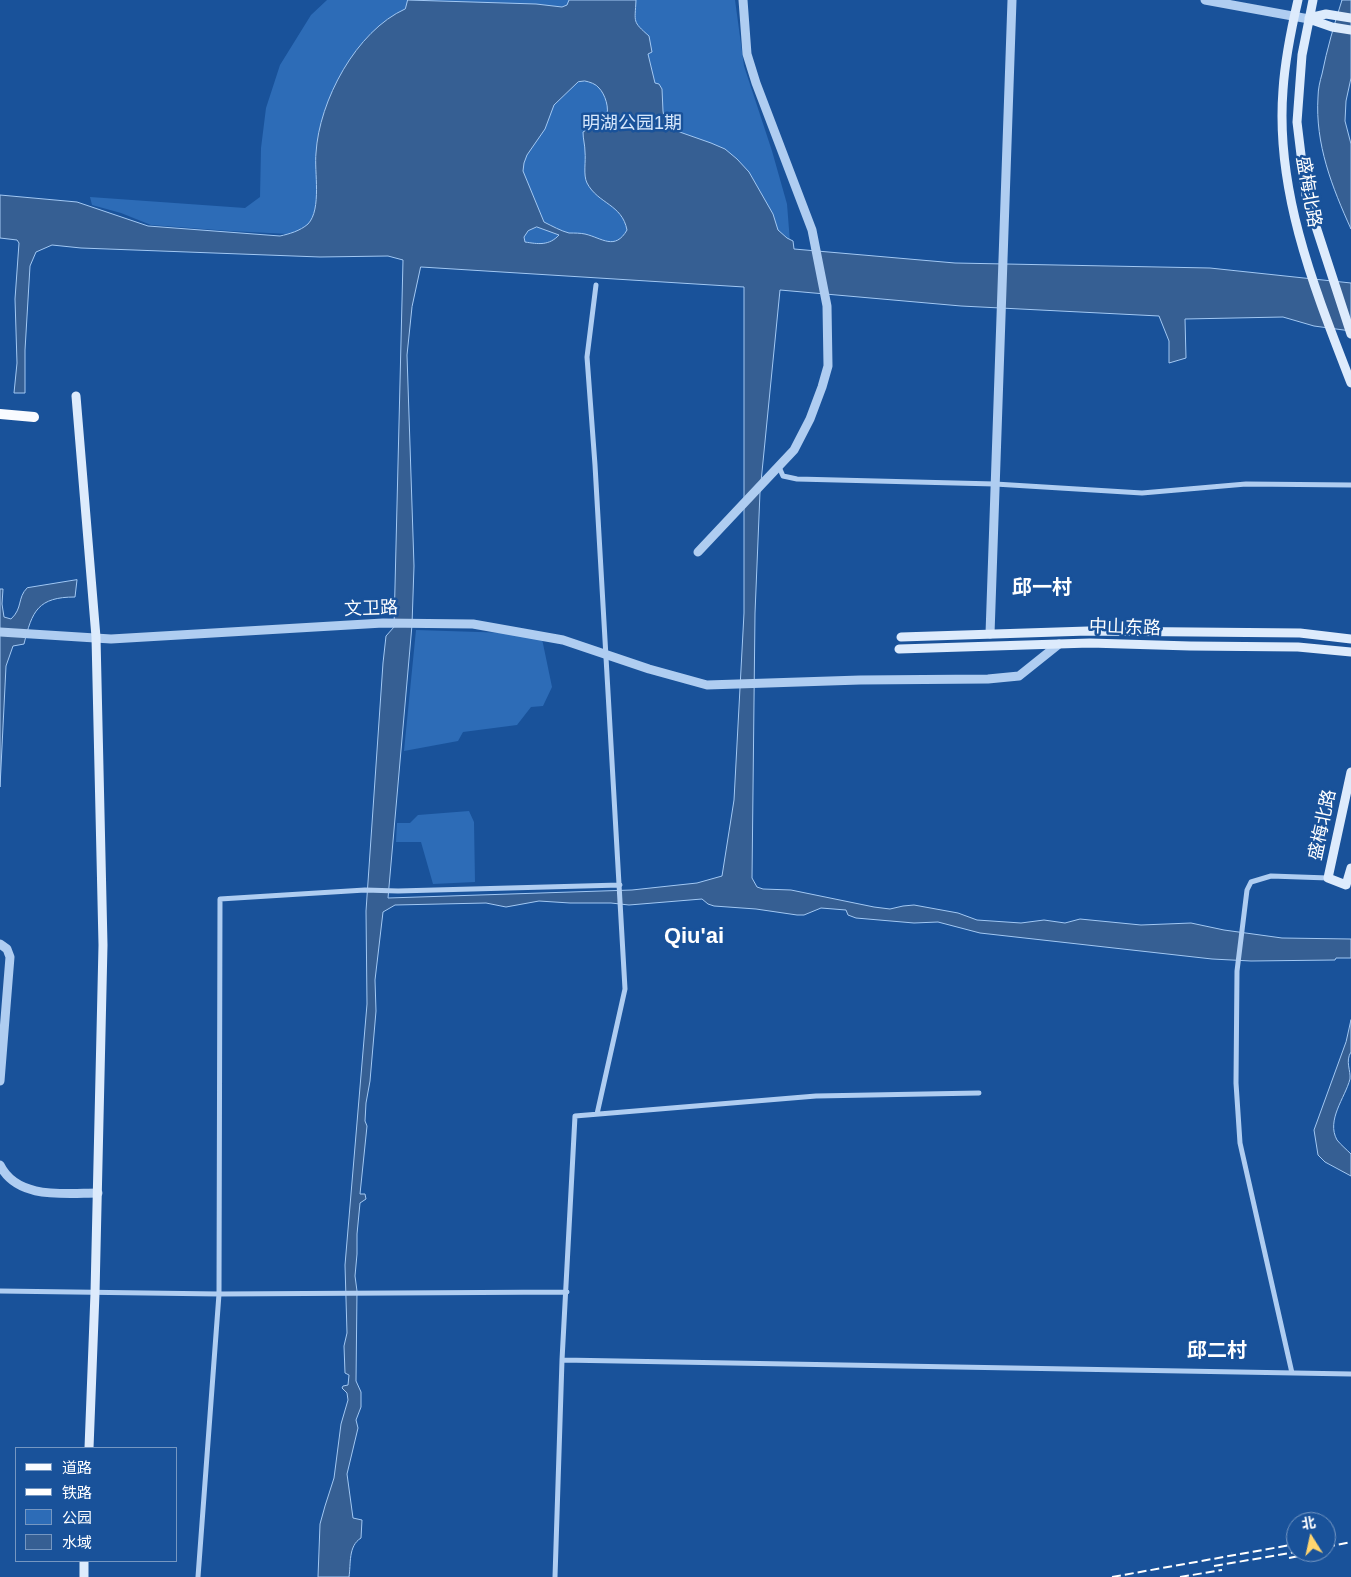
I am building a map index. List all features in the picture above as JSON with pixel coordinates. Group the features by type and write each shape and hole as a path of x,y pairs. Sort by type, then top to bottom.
{"main road":[{"name":"盛梅北路","path":"1298,0 1283,83 1283,131 1288,185 1308,267 1351,383"},
{"name":"盛梅北路","path":"1313,0 1302,55 1297,122 1306,196 1351,334"},
{"path":"1309,18 1326,14 1351,18"},
{"path":"1309,18 1332,27 1351,30"},
{"path":"76,396 96,637 103,945 98,1193 89,1447"},
{"path":"0,414 34,417"},
{"name":"中山东路","path":"900,637 1088,631 1300,633 1351,639"},
{"name":"中山东路","path":"899,649 1090,643 1298,647 1351,652"},
{"name":"盛梅北路","path":"1351,772 1328,878 1346,885 1351,868"},
{"path":"84,1562 84,1577"}],"street":[{"path":"698,552 794,450 810,419 828,366 827,306 812,230 756,84 747,50 743,0"},
{"path":"990,634 1012,0"},
{"path":"1205,0 1309,18"},
{"path":"596,286 587,357 595,465 625,989 598,1114"},
{"path":"779,468 783,476 796,479 996,484 1142,493 1246,484 1351,485"},
{"name":"文卫路","path":"0,632 111,639 383,623 473,624 563,640 650,669 707,685 860,680 988,679 1019,676 1059,644"},
{"path":"1292,1373 1240,1144 1236,1083 1237,971 1247,890 1251,882 1270,876 1328,878"},
{"path":"198,1577 219,1294 220,899 365,890 398,891 620,885"},
{"path":"0,944 7,949 10,957 0,1081"},
{"path":"554,1577 562,1360 575,1116 816,1096 979,1093"},
{"path":"0,1165 4,1172 17,1184 30,1190 98,1193"},
{"path":"0,1291 219,1294 567,1292"},
{"path":"562,1360 1351,1374"}],"green space":[{"name":"明湖公园1期","path":"327,0 735,0 744,66 787,204 790,242 541,247 230,231 151,225 121,213 92,205 90,197 245,208 260,197 261,148 266,108 280,65 311,15"},
{"path":"416,630 541,634 552,687 543,706 531,707 517,725 463,732 458,741 404,751"},
{"path":"469,811 474,822 475,882 433,884 421,842 396,842 397,823 410,823 418,815"}],"water":[{"path":"408,0 536,4 562,7 567,5 569,0 636,0 636,21 649,36 652,52 648,54 655,83 659,84 662,89 664,117 674,130 725,149 737,159 749,172 773,214 778,230 793,241 794,249 955,263 1210,268 1351,283 1351,331 1314,326 1283,317 1185,319 1186,358 1169,363 1169,341 1159,316 961,306 780,290 760,492 755,613 752,878 757,887 763,889 791,890 890,909 914,905 958,913 977,920 1021,923 1044,920 1065,923 1080,919 1141,925 1191,923 1224,930 1282,938 1351,939 1351,958 1336,958 1335,960 1251,961 1212,959 980,933 938,922 914,923 856,918 848,915 846,910 821,908 804,915 797,915 756,909 714,906 702,899 629,905 539,901 506,907 486,903 395,905 383,912 375,980 376,1011 370,1081 366,1103 365,1121 367,1126 360,1194 365,1194 366,1199 360,1203 355,1276 357,1291 356,1381 361,1392 361,1407 356,1420 358,1428 347,1474 353,1518 362,1520 361,1538 352,1550 349,1577 318,1577 320,1524 334,1478 341,1424 348,1400 347,1393 342,1388 348,1385 349,1375 345,1373 344,1346 347,1333 345,1265 367,1004 366,911 383,663 386,636 394,627 403,260 388,256 320,257 81,248 52,245 36,252 30,266 25,350 25,393 14,393 17,363 15,299 19,243 17,240 0,238 0,195 77,202 148,226 280,236 298,230 308,224 315,209 316,153 319,133 324,112 333,90 343,70 371,33 387,19 405,9","holes":["578,82 593,83 599,88 607,106 606,117 599,124 583,132 583,135 587,183 597,196 615,209 624,221 627,230 618,240 613,242 585,234 569,233 544,222 523,171 527,155 545,129 554,105","537,227 559,235 547,243 539,244 525,242 524,237 528,231","421,267 744,287 744,613 734,800 722,876 697,883 632,890 388,898 412,625 414,566 407,355 412,307"]},
{"path":"1342,0 1351,0 1351,78 1346,101 1345,121 1351,144 1351,229 1326,165 1319,132 1318,114 1320,82"},
{"path":"77,580 75,597 45,603 34,615 24,644 13,646 6,666 0,787 0,589 3,589 2,604 4,617 11,619 15,615 27,588"},
{"path":"1351,1020 1351,1052 1348,1062 1350,1079 1335,1117 1334,1132 1337,1140 1351,1154 1351,1176 1325,1162 1318,1155 1314,1130 1346,1042"}],"railway":[{"path":"1336,1545 1351,1542"},
{"path":"1112,1577 1286,1546"},
{"path":"1214,1566 1286,1554"},
{"path":"1180,1577 1222,1570"}],"district":[{"name":"邱一村","path":"1042,588"},
{"name":"Qiu'ai","path":"694,937"},
{"name":"邱二村","path":"1217,1351"}]}
